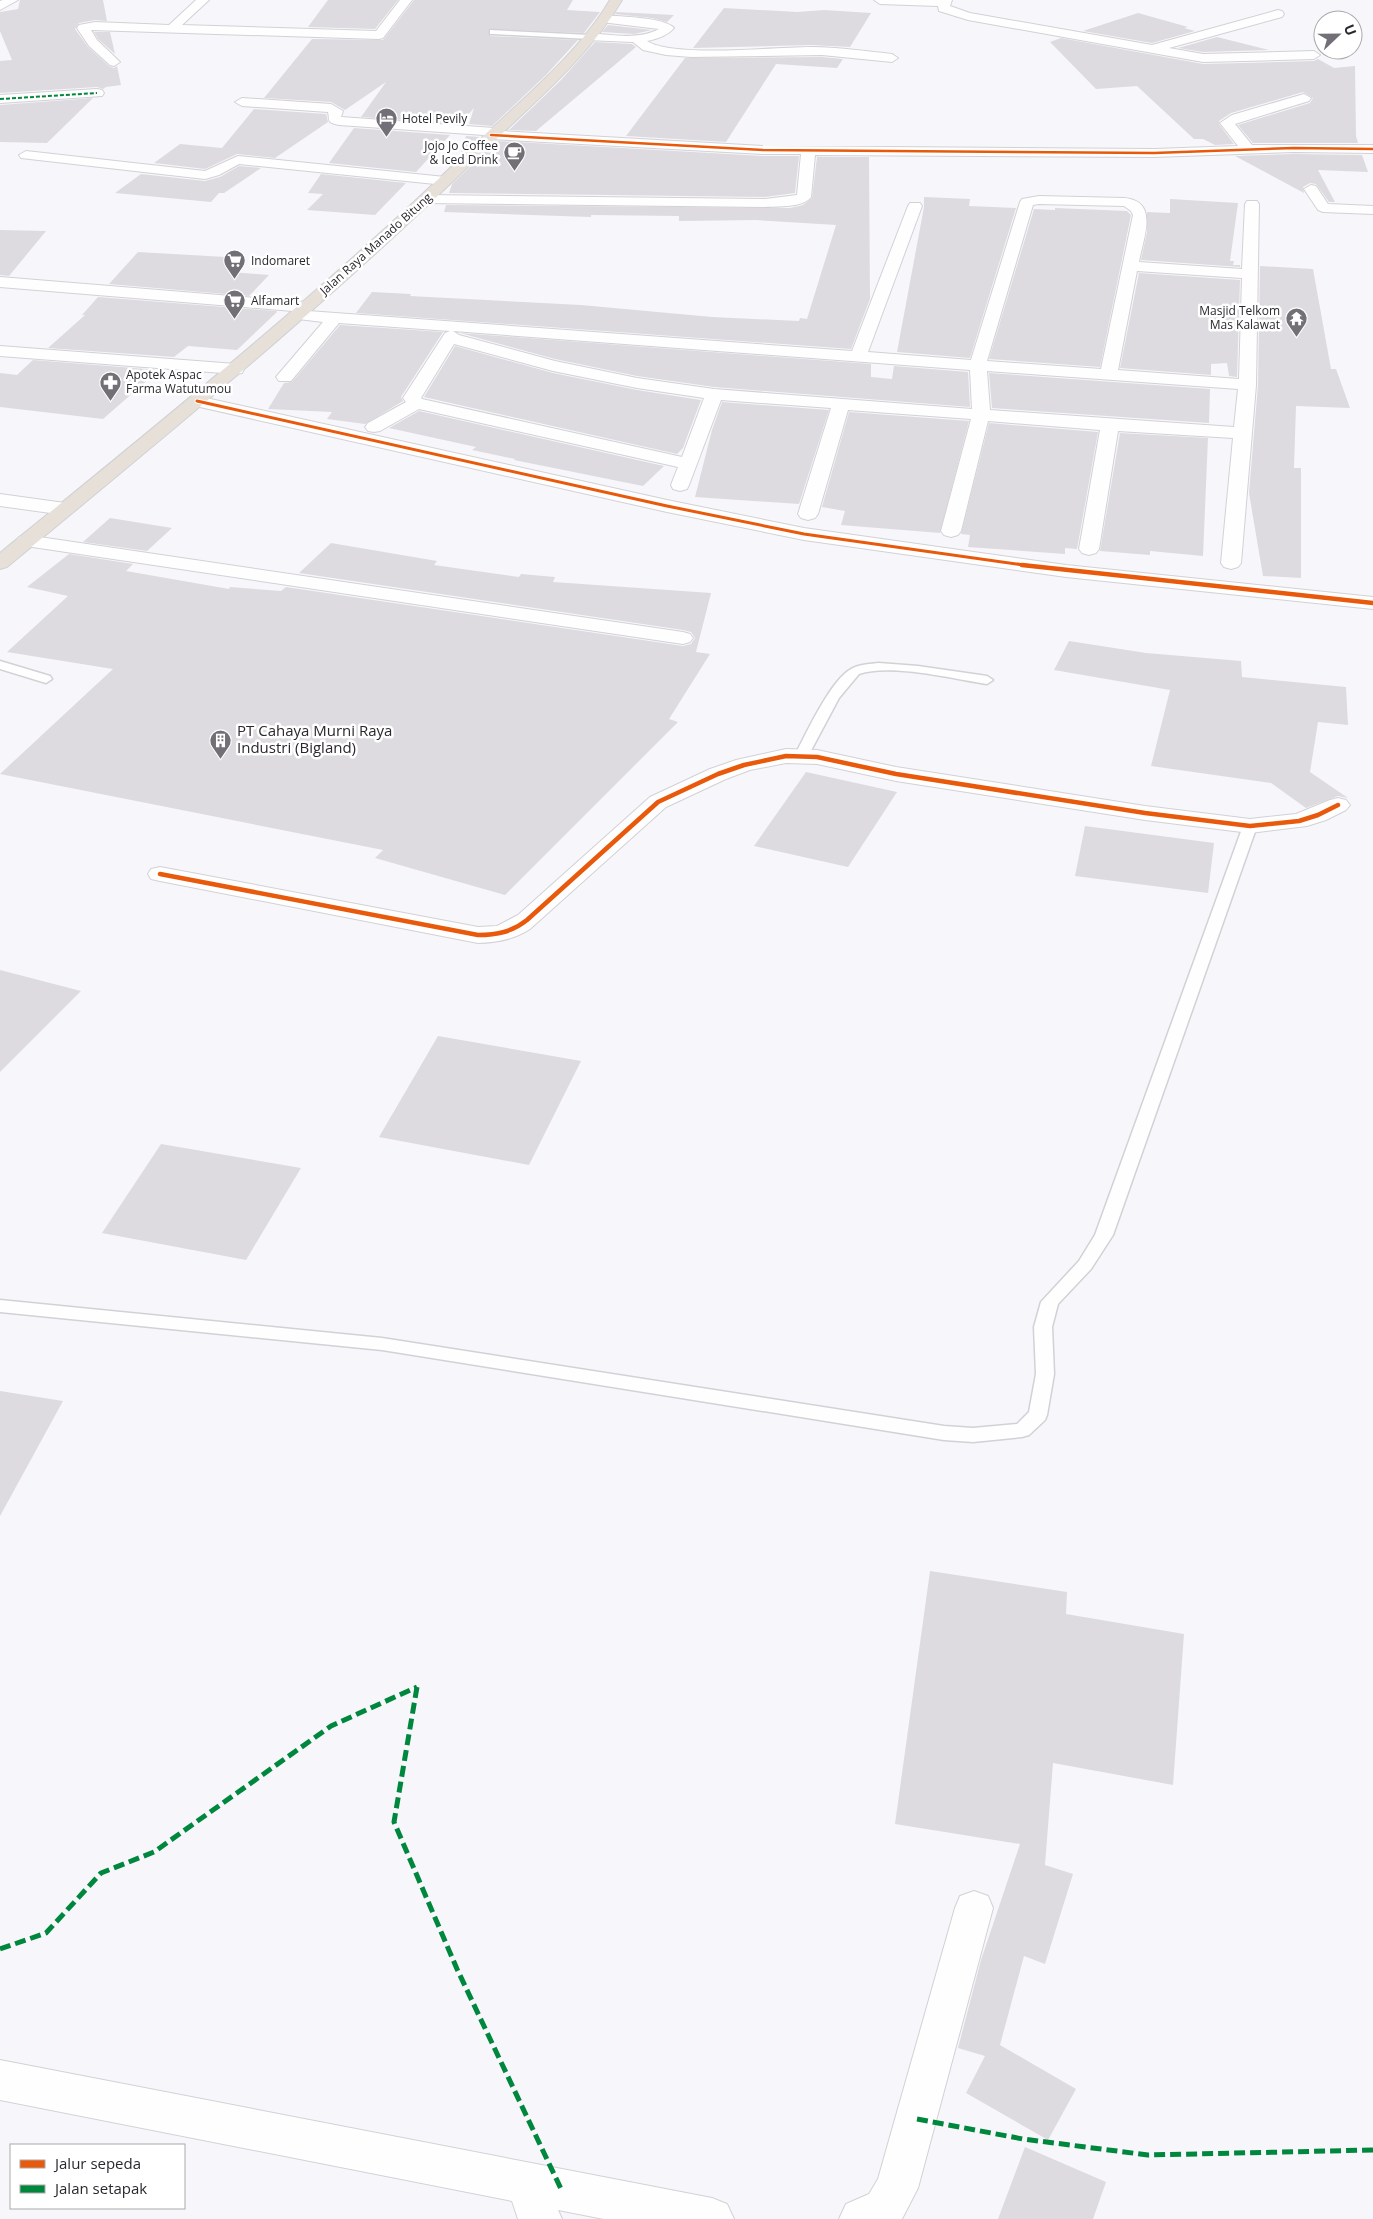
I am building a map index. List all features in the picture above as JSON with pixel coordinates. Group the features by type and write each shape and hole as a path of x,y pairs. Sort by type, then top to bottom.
{"highway":[{"name":"Jalan Raya Manado Bitung","path":"0,563 236,369 445,181 548,82 605,20 616,0"}],"street":[{"path":"0,6 12,0"},
{"path":"170,30 203,0"},
{"path":"114,62 93,43 83,28 95,26 376,40 406,0"},
{"path":"880,0 945,2 945,9 968,16 1203,58 1313,54"},
{"path":"1152,49 1278,14"},
{"path":"590,37 637,40 662,33 668,28 656,24 605,20"},
{"path":"637,40 646,47 672,52 806,50 892,58"},
{"path":"0,99 97,93"},
{"path":"1249,150 1227,123 1237,118 1304,98"},
{"path":"242,102 331,108 336,111 334,119 338,121 492,134 736,150 1163,152 1373,149"},
{"path":"425,199 765,203 792,201 804,196 808,151"},
{"path":"26,155 205,175 214,174 231,162 238,160 445,181"},
{"path":"1311,188 1323,207 1328,209 1373,210"},
{"path":"951,531 982,414 978,364 1027,202 1067,200 1134,204 1140,215 1109,374"},
{"path":"1231,563 1247,385 1252,204"},
{"path":"859,355 915,206"},
{"path":"1130,266 1250,274"},
{"path":"0,282 301,311 334,319 452,333 553,366 637,383 714,394 1110,425 1242,433"},
{"path":"285,377 334,319"},
{"path":"452,333 502,329 1247,385"},
{"path":"452,333 412,398 416,403 689,464"},
{"path":"0,351 236,369"},
{"path":"680,485 714,394"},
{"path":"197,401 667,506 804,534 1066,571 1373,603"},
{"path":"374,427 416,403"},
{"path":"808,514 841,404"},
{"path":"1089,549 1110,425"},
{"path":"0,500 66,510"},
{"path":"26,541 683,638"},
{"path":"160,874 478,935 503,933 519,927 658,802 735,768 786,756 802,755 896,774 1145,813 1250,826 1299,821 1318,815 1338,805"},
{"path":"861,2219 884,2208 898,2188 974,1908"},
{"path":"0,2080 533,2202 712,2219"}],"lane":[{"path":"494,32 590,37"},
{"path":"0,665 46,679"},
{"path":"802,755 844,680 856,670 886,667 987,680"},
{"path":"0,1306 382,1344 944,1433 973,1435 1022,1430 1038,1415 1042,1400 1044,1374 1043,1327 1050,1302 1085,1265 1104,1235 1250,826"}],"building":[{"path":"20,0 103,0 107,21 95,20 79,23 75,29 88,47 109,66 114,68 117,66 121,85 103,89 97,87 0,93 0,61 12,60 0,31 0,12 18,9"},
{"path":"328,0 398,0 375,29 308,27"},
{"path":"414,0 573,0 567,10 600,12 584,33 489,29 490,36 578,40 546,75 492,126 469,124 474,108 460,124 361,117 386,82 345,110 331,102 264,98 312,39 383,40"},
{"path":"724,8 797,12 824,10 871,13 850,47 811,45 693,48"},
{"path":"616,12 674,15 667,22 652,18 615,14"},
{"path":"1138,13 1188,27 1184,28 1195,31 1152,43 1083,31"},
{"path":"608,25 652,30 634,34 602,32"},
{"path":"94,32 110,32 115,54 98,39"},
{"path":"1217,37 1269,50 1203,52 1178,48"},
{"path":"1061,38 1203,64 1320,60 1334,68 1355,66 1356,136 1358,143 1253,143 1238,125 1310,103 1313,98 1303,92 1231,113 1219,121 1219,124 1234,144 1215,145 1203,139 1194,139 1137,86 1096,89 1050,42"},
{"path":"595,42 632,44 636,47 536,131 509,130 561,80"},
{"path":"822,57 843,59 837,68 776,64 726,142 626,136 685,58"},
{"path":"93,98 47,143 0,142 0,105"},
{"path":"254,109 326,114 328,122 275,158 237,154 205,169 154,163 180,144 222,148"},
{"path":"354,128 450,135 416,172 329,163"},
{"path":"466,136 480,137 460,156"},
{"path":"497,141 763,156 799,156 795,193 765,197 449,193 452,184"},
{"path":"1294,154 1362,155 1368,172 1318,170 1335,202 1329,202 1316,184 1310,183 1303,187 1304,193 1235,156"},
{"path":"817,157 869,157 870,299 851,349 356,313 372,292 411,294 410,296 581,305 712,317 799,321 800,318 807,319 836,225 756,220 679,221 679,216 591,215 591,217 444,212 446,205 790,208 803,205 812,198"},
{"path":"239,166 261,168 224,193 219,193 211,202 115,193 141,174 205,181 220,177"},
{"path":"321,174 406,183 375,215 307,210 323,194 308,193"},
{"path":"924,197 970,199 969,206 1016,208 970,358 897,352 924,207"},
{"path":"1170,199 1238,203 1230,261 1234,261 1233,265 1240,265 1240,267 1141,260 1147,232 1147,212 1170,213"},
{"path":"1055,208 1127,211 1131,215 1100,367 989,359 1034,209 1055,210"},
{"path":"0,230 46,231 9,276 0,275"},
{"path":"138,252 243,258 231,272 269,275 249,296 109,284"},
{"path":"1260,266 1313,269 1331,369 1336,369 1350,408 1296,406 1294,468 1301,468 1301,578 1263,576 1249,493 1258,385"},
{"path":"1139,273 1240,280 1237,377 1229,376 1227,363 1211,364 1211,375 1120,368"},
{"path":"98,297 277,312 237,350 188,346 174,357 48,348 85,315 82,315"},
{"path":"340,325 443,332 401,397 403,401 365,424 327,419 332,412 268,409 284,383 292,382"},
{"path":"460,333 871,364 871,377 892,379 894,366 968,372 970,407 714,387 637,376 555,359"},
{"path":"455,346 553,373 637,390 701,400 683,448 677,454 424,397"},
{"path":"33,360 159,370 103,419 0,407 0,373 17,375"},
{"path":"989,373 1210,389 1209,423 992,408"},
{"path":"722,402 829,410 799,504 695,497 712,430"},
{"path":"419,411 664,466 643,486 514,460 472,450 476,447 389,428"},
{"path":"849,412 969,421 940,533 841,525 845,511 822,507"},
{"path":"989,423 1098,432 1077,549 1065,548 1065,554 968,547 970,535 961,534"},
{"path":"1120,433 1208,438 1203,556 1150,551 1150,555 1100,551"},
{"path":"110,518 172,528 147,551 83,542"},
{"path":"331,543 437,561 434,565 519,577 521,574 555,577 553,582 711,593 696,652 710,654 669,719 678,722 505,895 375,858 383,850 0,774 113,669 7,652 68,596 27,587 69,554 133,564 126,571 229,589 230,587 281,591 286,587 683,646 691,644 695,638 691,632 683,630 299,573"},
{"path":"1069,641 1146,653 1241,661 1242,677 1346,687 1348,725 1318,722 1310,772 1348,798 1338,796 1306,808 1271,783 1151,766 1170,690 1054,670"},
{"path":"806,772 897,792 848,867 754,846"},
{"path":"1085,826 1214,843 1208,893 1075,876"},
{"path":"0,970 81,991 0,1072"},
{"path":"438,1036 581,1061 529,1165 379,1137"},
{"path":"161,1144 301,1168 246,1260 102,1233"},
{"path":"0,1391 63,1401 0,1516"},
{"path":"930,1571 1067,1592 1066,1614 1184,1634 1173,1785 1053,1763 1045,1865 1073,1874 1045,1964 1024,1956 1000,2045 1076,2089 1048,2140 966,2093 985,2056 958,2048 981,1960 1020,1844 895,1824"},
{"path":"1025,2147 1106,2182 1093,2219 998,2219"}],"marked path":[{"path":"0,99 97,93"},
{"path":"417,1687 394,1822 457,1969 562,2191"},
{"path":"0,1949 46,1933 101,1873 154,1852 331,1726 417,1687"},
{"path":"917,2119 1023,2139 1148,2155 1373,2150"}],"cycle path":[{"path":"491,135 763,150 1154,153 1294,148 1373,149"},
{"path":"197,401 667,506 804,534 1066,571 1373,603"},
{"path":"160,874 478,935 498,934 516,928 527,920 658,802 718,774 744,765 786,756 817,757 896,774 1145,813 1250,826 1299,821 1318,815 1338,805"}],"place":[{"name":"Hotel Pevily","path":"386,138"},
{"name":"Jojo Jo Coffee & Iced Drink","path":"514,172"},
{"name":"Indomaret","path":"235,280"},
{"name":"Alfamart","path":"235,320"},
{"name":"Masjid Telkom Mas Kalawat","path":"1296,337"},
{"name":"Apotek Aspac Farma Watutumou","path":"110,401"},
{"name":"PT Cahaya Murni Raya Industri (Bigland)","path":"221,759"}]}
